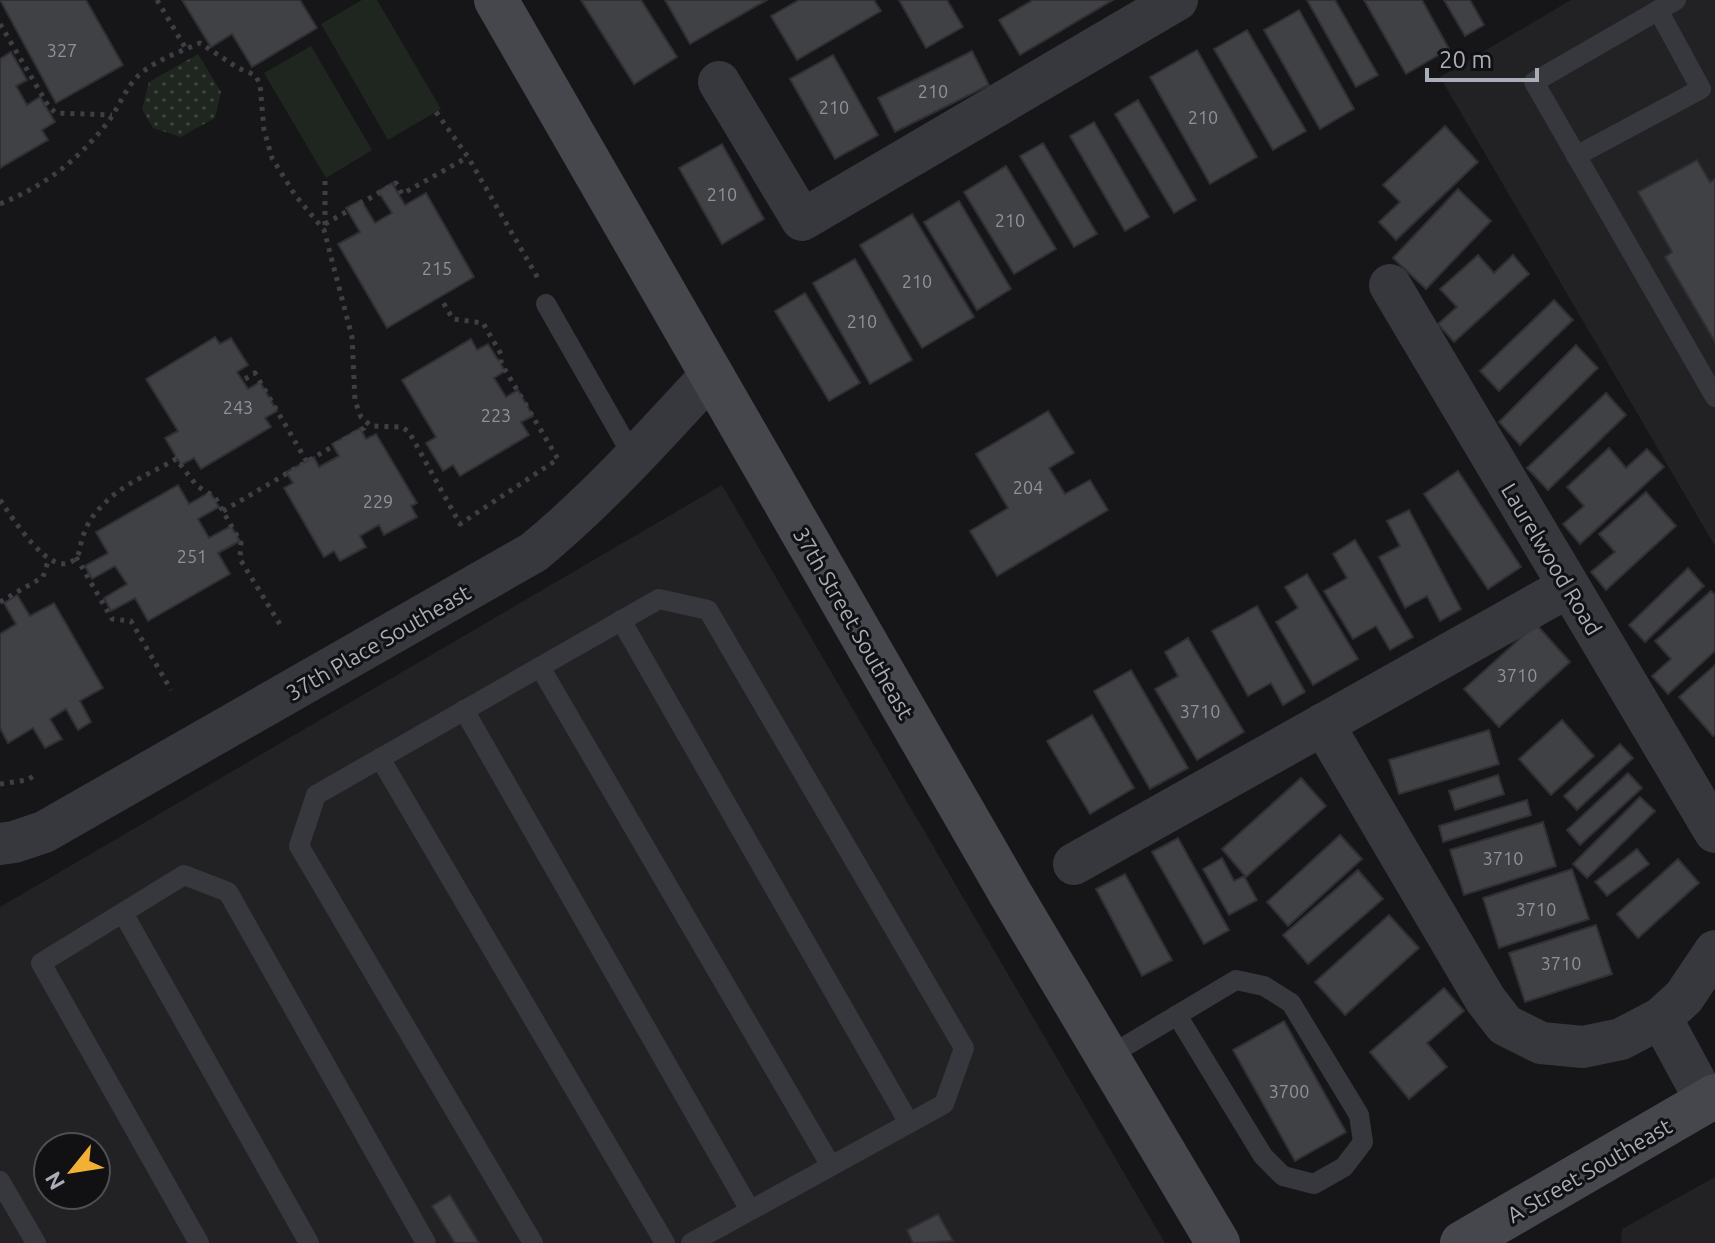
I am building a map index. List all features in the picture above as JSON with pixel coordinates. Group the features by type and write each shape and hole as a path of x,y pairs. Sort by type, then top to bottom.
{"street":[{"name":"37th Street Southeast","path":"496,0 710,376 1218,1243"},
{"path":"719,82 802,220 1177,0"},
{"name":"Laurelwood Road","path":"1390,285 1715,832"},
{"name":"37th Place Southeast","path":"0,844 44,832 534,552 576,518 710,376"},
{"path":"1074,864 1568,587"},
{"path":"1323,724 1485,999 1505,1025 1541,1043 1583,1047 1621,1039 1661,1018 1684,997 1715,951"},
{"path":"1661,1018 1711,1099"},
{"name":"A Street Southeast","path":"1462,1243 1711,1099"}],"lane":[{"path":"1576,156 1701,89 1667,5 1534,82 1576,156 1715,397"},
{"path":"546,297 634,458"},
{"path":"533,1243 299,846 316,795 659,599 708,610 964,1048 944,1104 691,1243"},
{"path":"621,620 909,1123"},
{"path":"540,667 831,1166"},
{"path":"464,710 750,1210"},
{"path":"380,758 665,1243"},
{"path":"199,1243 41,963 184,875 228,892 426,1243"},
{"path":"123,913 309,1243"},
{"path":"1107,1057 1177,1015 1236,980 1264,986 1291,1003 1359,1115 1363,1142 1344,1167 1314,1184 1283,1176 1263,1156 1177,1015"},
{"path":"0,1181 36,1243"}],"path":[{"path":"157,0 186,49"},
{"path":"0,24 49,107 56,113 113,115"},
{"path":"0,204 33,191 81,153 113,115 137,77 157,62 200,43 238,68 255,75 260,84 264,130 272,158 295,195 325,227"},
{"path":"436,112 468,157 546,297"},
{"path":"325,227 396,183 402,194 468,157"},
{"path":"325,180 325,227 352,337 355,401 361,417 371,426 402,427 409,432 460,524 558,459 501,363 501,354 483,323 453,319 441,299"},
{"path":"245,379 255,373 307,462"},
{"path":"223,511 364,428 366,422"},
{"path":"0,500 40,552 67,563 76,557 89,523 101,506 114,494 176,459 197,486 215,497 241,543 240,559 281,626"},
{"path":"76,557 112,619 131,621 171,690"},
{"path":"0,602 43,577 49,558"},
{"path":"0,784 27,780 37,774"}],"shaded area":[{"path":"362,0 377,0 441,109 388,140 321,24"},
{"path":"1571,0 1715,0 1715,546 1440,77"},
{"path":"311,46 372,150 326,178 264,73"},
{"path":"198,54 221,92 215,118 181,137 153,128 142,109 149,82"},
{"path":"722,485 1165,1243 0,1243 0,907"},
{"path":"1715,1177 1715,1243 1621,1243 1622,1229"}],"building":[{"path":"0,0 86,0 123,65 56,103"},
{"path":"182,0 300,0 317,28 252,67 232,34 211,47"},
{"path":"581,0 641,0 677,57 634,84"},
{"path":"665,0 767,0 690,44"},
{"path":"799,0 874,0 881,11 797,60 771,16"},
{"path":"899,0 947,0 963,27 926,48"},
{"path":"1033,0 1113,0 1020,55 999,20"},
{"path":"1307,0 1335,0 1378,75 1356,87"},
{"path":"1364,0 1422,0 1449,49 1406,74"},
{"path":"1444,0 1470,0 1484,25 1465,36"},
{"path":"1299,10 1354,109 1320,129 1264,30"},
{"path":"1247,30 1306,131 1273,150 1214,49"},
{"path":"1197,50 1257,157 1210,184 1150,77"},
{"path":"972,51 989,85 895,132 878,98"},
{"path":"11,52 27,80 16,86 27,105 40,97 55,122 42,130 48,140 0,168 0,59"},
{"path":"833,55 878,135 835,159 790,79"},
{"path":"1138,100 1196,200 1174,213 1115,114"},
{"path":"1094,122 1149,217 1125,231 1070,136"},
{"path":"1445,126 1478,162 1396,240 1379,222 1400,202 1383,185"},
{"path":"1043,143 1097,234 1074,247 1020,156"},
{"path":"722,144 764,219 722,244 679,168"},
{"path":"1697,160 1710,182 1715,179 1715,342 1665,257 1672,252 1638,192"},
{"path":"1006,166 1056,249 1014,274 964,192"},
{"path":"392,183 405,205 426,193 474,277 387,328 338,244 360,232 346,208 361,200 375,223 392,213 378,191"},
{"path":"1458,189 1491,221 1426,289 1393,258"},
{"path":"959,201 1011,289 977,310 924,222"},
{"path":"912,214 974,317 922,348 860,245"},
{"path":"1478,255 1494,273 1513,255 1529,274 1454,342 1438,324 1457,307 1440,289"},
{"path":"855,259 912,360 870,384 813,283"},
{"path":"805,293 860,383 829,401 775,311"},
{"path":"1554,300 1573,320 1499,391 1480,371"},
{"path":"215,337 220,344 231,338 248,365 237,372 248,389 260,382 277,411 265,418 271,427 201,469 194,458 181,465 165,438 178,431 146,379"},
{"path":"471,339 477,350 488,344 505,371 494,378 506,397 518,390 533,416 521,422 529,435 460,476 453,465 443,471 426,443 436,437 402,380"},
{"path":"1576,345 1598,368 1520,445 1499,422"},
{"path":"1606,393 1626,415 1548,490 1527,468"},
{"path":"1048,411 1074,453 1049,468 1065,494 1090,480 1108,510 997,576 970,531 1008,508 976,454"},
{"path":"360,428 366,439 376,434 417,503 411,506 417,517 384,535 379,525 360,536 366,547 340,561 334,551 324,557 284,488 293,483 286,472 314,457 319,467 339,456 332,444"},
{"path":"1609,448 1626,468 1647,449 1664,467 1580,544 1563,524 1584,506 1567,487"},
{"path":"1458,471 1521,567 1488,589 1424,494"},
{"path":"178,485 189,504 210,492 219,507 198,519 209,538 231,526 240,541 218,553 230,574 148,621 135,598 111,611 104,598 127,584 115,566 92,579 85,566 108,553 96,532"},
{"path":"1646,492 1676,526 1606,590 1591,572 1615,552 1599,534"},
{"path":"1409,510 1461,609 1440,621 1427,596 1405,608 1379,557 1400,546 1387,521"},
{"path":"1355,540 1413,637 1390,650 1376,626 1353,639 1324,591 1347,578 1333,554"},
{"path":"1688,568 1704,586 1645,642 1629,625"},
{"path":"1307,574 1358,659 1313,685 1276,622 1298,608 1285,587"},
{"path":"1711,591 1715,595 1715,651 1668,694 1652,676 1671,659 1655,641"},
{"path":"17,595 30,616 54,603 103,688 80,701 91,722 78,730 66,709 50,719 62,739 45,748 33,728 8,743 0,728 0,634 16,624 4,603"},
{"path":"1257,606 1305,692 1283,705 1271,683 1248,696 1212,631"},
{"path":"1536,624 1570,662 1499,727 1464,689"},
{"path":"1188,638 1244,732 1197,760 1155,689 1178,676 1165,652"},
{"path":"1715,665 1715,734 1713,736 1679,697"},
{"path":"1131,670 1188,768 1150,789 1094,691"},
{"path":"1092,715 1134,788 1090,814 1047,741"},
{"path":"1562,720 1594,756 1551,795 1519,759"},
{"path":"1489,730 1499,764 1399,794 1389,760"},
{"path":"1620,744 1633,758 1577,810 1564,796"},
{"path":"1628,773 1642,788 1580,845 1567,830"},
{"path":"1498,775 1504,794 1455,810 1449,791"},
{"path":"1301,778 1326,806 1246,877 1222,849"},
{"path":"1640,797 1655,811 1587,878 1573,864"},
{"path":"1527,800 1531,815 1443,842 1439,826"},
{"path":"1543,822 1556,866 1464,895 1450,850"},
{"path":"1340,835 1362,859 1288,926 1267,902"},
{"path":"1178,838 1229,930 1204,944 1152,852"},
{"path":"1637,849 1649,864 1607,896 1595,882"},
{"path":"1222,858 1234,881 1244,876 1257,900 1229,915 1203,869"},
{"path":"1678,859 1699,883 1638,938 1617,914"},
{"path":"1572,869 1589,919 1499,948 1483,898"},
{"path":"1358,870 1383,899 1308,964 1283,935"},
{"path":"1125,874 1172,960 1142,976 1096,889"},
{"path":"1389,915 1419,948 1345,1015 1315,982"},
{"path":"1596,925 1612,974 1525,1002 1509,953"},
{"path":"1444,988 1464,1011 1427,1043 1447,1067 1409,1099 1370,1052"},
{"path":"1284,1021 1346,1132 1295,1161 1233,1050"},
{"path":"450,1195 479,1243 455,1243 432,1206"},
{"path":"938,1214 953,1241 913,1243 907,1230"}]}
